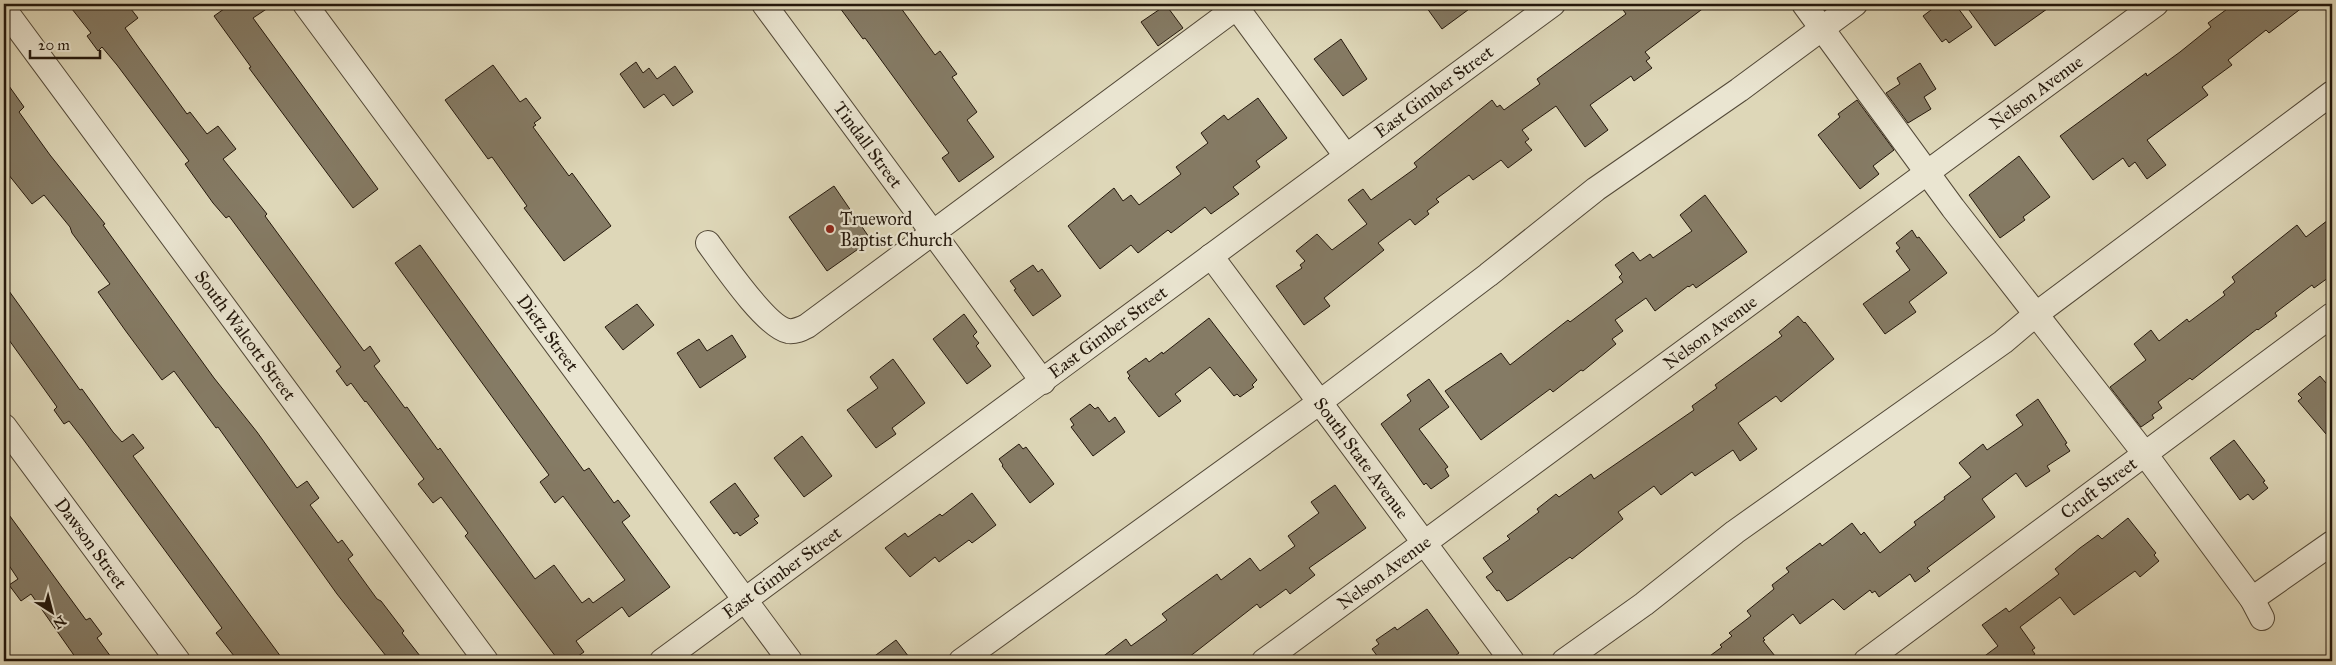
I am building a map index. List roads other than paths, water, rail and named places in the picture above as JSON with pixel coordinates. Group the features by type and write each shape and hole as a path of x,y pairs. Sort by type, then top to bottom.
{"street":[{"name":"Dietz Street","path":"305,4 790,661"},
{"name":"Tindall Street","path":"764,4 1043,382"},
{"name":"East Gimber Street","path":"662,661 1043,382 1553,4"},
{"path":"1804,4 2035,315 2145,454 2257,608 2332,543"},
{"path":"961,661 1320,402 1596,190 1855,4"},
{"name":"Nelson Avenue","path":"1264,661 2156,4"},
{"path":"708,243 765,314 786,331 795,331 807,326 933,234 1237,5 1346,156"},
{"name":"South Walcott Street","path":"4,9 486,661"},
{"path":"1564,661 1644,604 1735,532 2002,342 2035,315 2332,93"},
{"name":"South State Avenue","path":"1211,256 1512,661"},
{"name":"Cruft Street","path":"1866,661 2332,315"},
{"name":"Dawson Street","path":"4,426 178,661"}],"place":[{"name":"Trueword Baptist Church","path":"830,229"}]}
